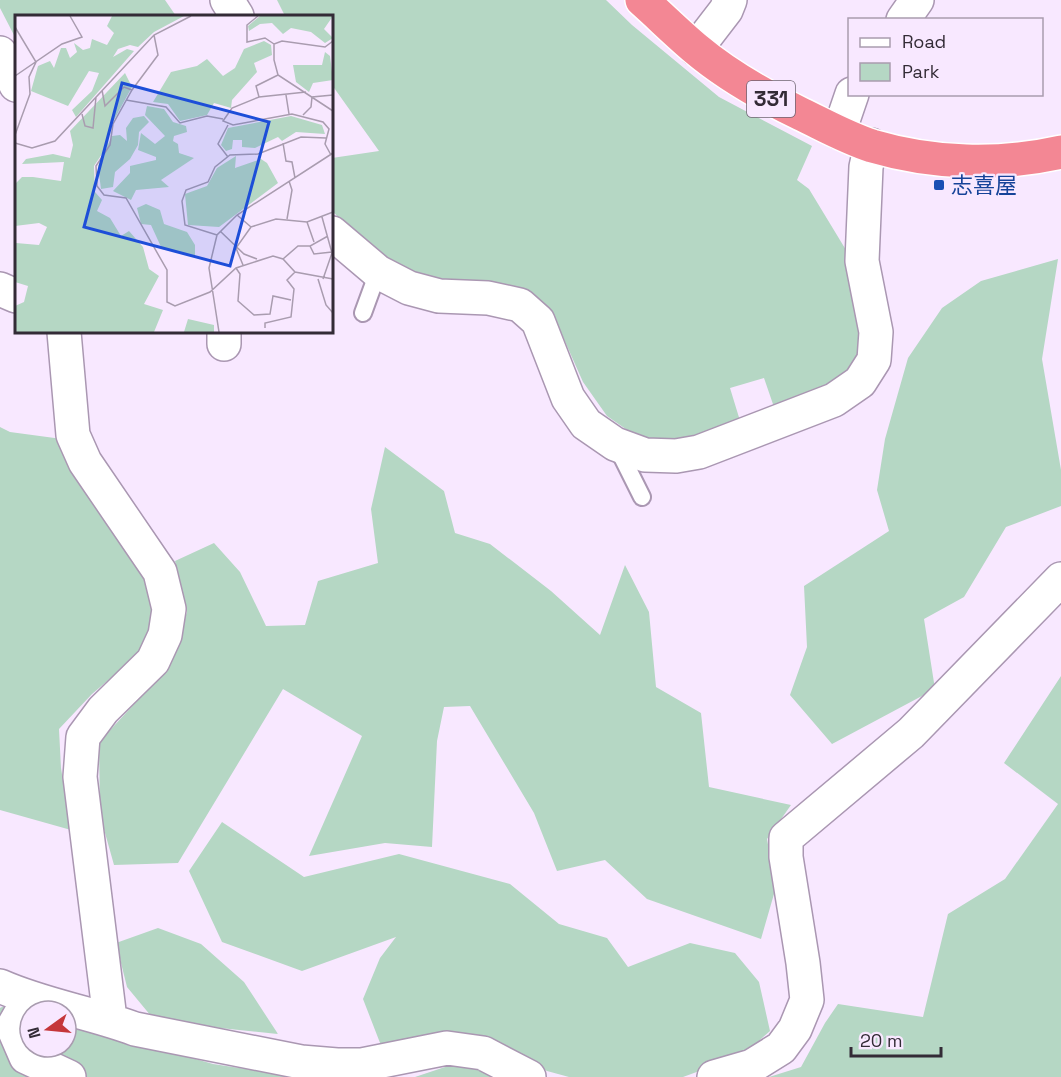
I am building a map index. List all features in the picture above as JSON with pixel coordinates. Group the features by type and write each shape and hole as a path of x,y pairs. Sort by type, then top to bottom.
{"highway":[{"name":"331","path":"642,0 696,49 729,74 771,99 871,146 922,157 990,162 1033,158 1061,152"}],"street":[{"path":"227,0 236,15"},
{"path":"696,49 726,10 730,0"},
{"path":"904,18 917,0"},
{"path":"0,53 15,84"},
{"path":"839,132 851,96"},
{"path":"333,234 378,272 409,288 439,296 488,298 520,305 537,321 549,345 568,398 586,424 615,444 645,455 676,456 699,452 834,400 860,382 874,360 876,332 862,261 866,167 871,146"},
{"path":"0,289 15,296"},
{"path":"64,333 73,435 85,462 160,572 169,609 165,634 153,661 103,710 83,737 80,777 110,1019"},
{"path":"714,1077 752,1066 781,1048 795,1029 807,1000 802,953 786,856 786,838 911,733 1061,579"},
{"path":"69,1077 26,1058 13,1027 15,993 110,1019 135,1029 301,1062 362,1065 447,1048 483,1053 529,1077"}],"lane":[{"path":"363,314 378,272"},
{"path":"615,444 642,497"}],"green space":[{"path":"0,0 165,0 175,15 15,15 15,37 0,8"},
{"path":"277,0 606,0 632,25 719,97 812,146 797,180 809,189 846,250 866,335 855,364 823,388 775,410 764,378 730,388 741,424 698,440 643,441 607,416 583,382 551,310 522,292 407,273 366,244 333,212 333,158 379,151 333,86 333,15 284,15"},
{"path":"1058,259 1042,359 1061,470 1061,506 1006,527 964,597 924,619 935,689 832,744 790,695 807,647 804,586 889,531 877,490 885,439 908,358 942,308 981,281"},
{"path":"0,427 10,432 62,439 139,563 156,614 146,648 92,694 59,729 61,768 71,830 0,810"},
{"path":"385,447 444,491 455,533 490,544 551,591 600,635 625,565 649,612 656,687 701,713 709,787 791,805 767,839 776,887 761,939 647,899 605,860 557,871 534,813 470,706 444,707 437,741 432,847 385,843 309,856 362,736 283,689 178,863 114,865 100,815 99,742 137,701 172,655 187,612 175,561 214,543 240,572 266,626 305,625 318,581 378,563 371,509"},
{"path":"1061,676 1061,1077 769,1077 801,1067 838,1004 923,1017 948,914 1005,879 1058,804 1004,763"},
{"path":"222,822 304,877 399,854 510,884 559,924 607,938 628,967 690,943 735,953 759,982 770,1031 743,1055 683,1077 569,1077 547,1071 501,1046 456,1032 382,1048 363,999 380,958 396,937 302,971 222,942 189,871"},
{"path":"158,928 201,944 244,982 278,1034 220,1028 151,1016 127,987 116,943"},
{"path":"8,1004 18,1024 18,1059 78,1059 78,1025 213,1064 299,1077 0,1077 0,1008"},
{"path":"454,1064 490,1073 498,1077 415,1077"}],"place":[{"name":"志喜屋","path":"939,185"}]}
